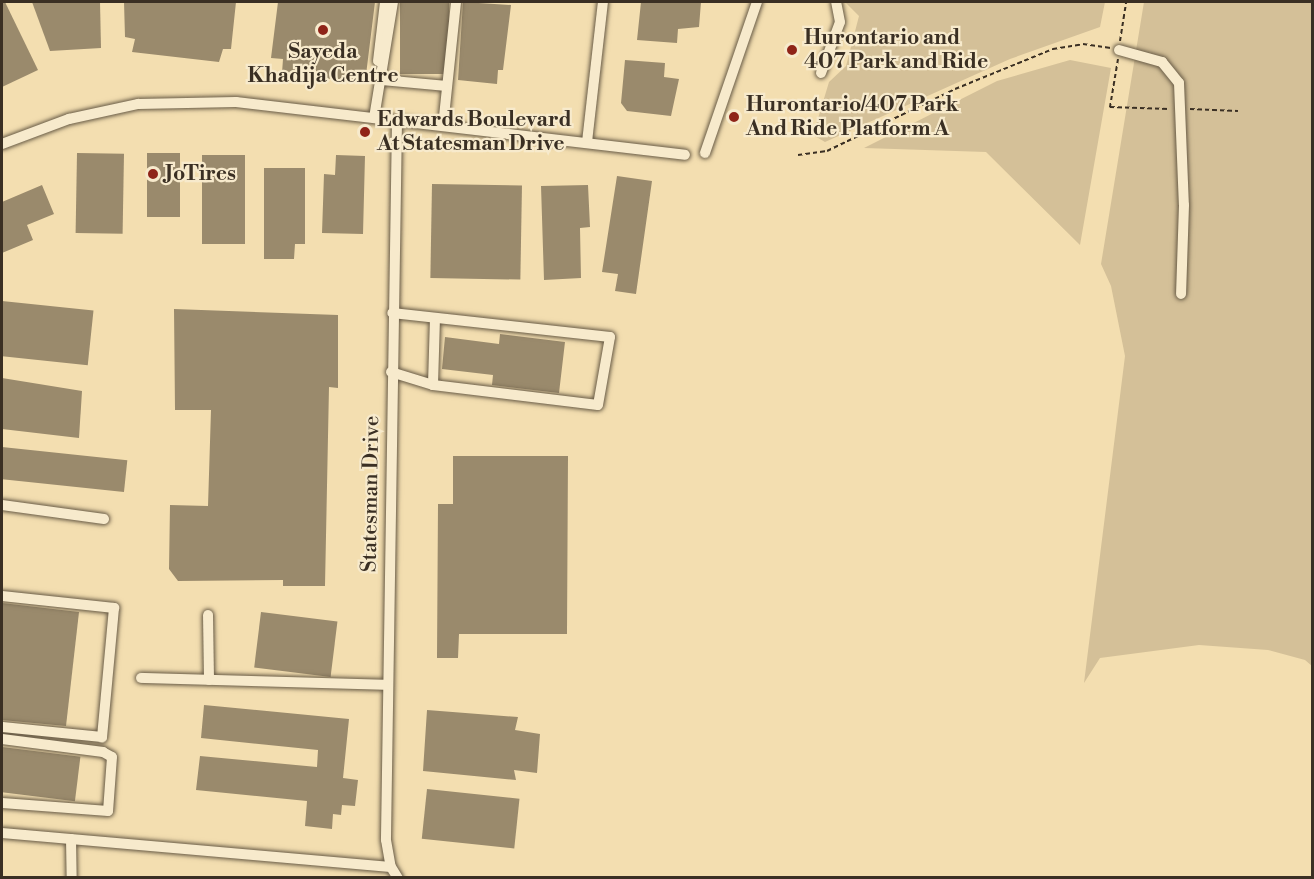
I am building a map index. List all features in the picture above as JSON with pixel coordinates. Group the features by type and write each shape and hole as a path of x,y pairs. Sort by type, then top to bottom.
{"street":[{"path":"377,94 375,84 385,2"},
{"path":"374,118 393,2"},
{"path":"443,126 456,2"},
{"path":"587,142 603,2"},
{"path":"705,153 757,2"},
{"path":"821,73 840,22 836,2"},
{"path":"1119,50 1161,62 1172,70 1182,93 1180,109 1184,205 1181,294"},
{"path":"382,80 447,86"},
{"path":"2,144 69,119 159,102 236,102 685,154"},
{"name":"Statesman Drive","path":"391,867 386,840 396,121"},
{"path":"391,372 433,385 598,405 610,338 392,313"},
{"path":"433,385 435,318"},
{"path":"2,505 104,519"},
{"path":"2,596 114,608 102,737 2,727"},
{"path":"208,615 209,680"},
{"path":"141,678 388,685"},
{"path":"2,739 103,752 112,758 108,811 2,803"},
{"path":"2,833 391,867 398,878"},
{"path":"71,839 72,878"}],"path":[{"path":"1126,2 1110,107 1238,111"},
{"path":"798,155 827,151 955,89 1053,48 1083,44 1119,50"}],"shaded area":[{"path":"845,2 1105,2 1100,27 1010,59 825,142 813,135 829,82 846,66 859,16"},
{"path":"1144,2 1312,2 1312,666 1305,660 1268,650 1199,645 1100,658 1084,683 1125,356 1111,286 1101,264"},
{"path":"1070,60 1111,68 1080,245 986,152 864,148 997,81"}],"building":[{"path":"2,2 5,2 38,70 2,87"},
{"path":"32,2 100,2 101,48 50,51"},
{"path":"124,2 236,2 231,49 223,49 219,62 132,52 135,39 125,37"},
{"name":"Sayeda Khadija Centre","path":"278,2 375,2 365,83 282,73 283,59 271,58"},
{"path":"400,2 449,2 449,74 400,74"},
{"path":"463,2 511,5 503,70 498,70 497,84 458,80"},
{"path":"641,2 701,2 699,27 678,29 677,43 637,40"},
{"path":"625,60 665,63 664,77 679,79 671,116 627,111 621,103"},
{"path":"77,153 124,154 123,234 76,233"},
{"path":"147,153 180,153 180,217 147,217"},
{"path":"202,155 245,155 245,244 202,244"},
{"path":"336,155 365,156 363,234 322,233 324,174 335,175"},
{"path":"264,168 305,168 305,244 295,244 294,259 264,259"},
{"path":"617,176 652,181 636,294 615,291 618,274 602,272"},
{"path":"432,184 522,186 520,280 430,278"},
{"path":"42,185 54,214 27,225 33,240 2,253 2,202"},
{"path":"588,185 590,227 580,228 581,278 544,280 541,186"},
{"path":"2,301 93,311 88,365 2,356"},
{"path":"174,309 338,315 338,388 329,387 325,586 283,586 283,580 178,581 169,569 170,505 208,506 211,410 175,410"},
{"path":"500,334 565,342 559,393 492,385 493,375 442,369 445,337 499,344"},
{"path":"2,378 82,391 79,438 2,429"},
{"path":"2,447 127,460 124,492 2,479"},
{"path":"453,456 568,456 567,634 459,634 458,658 437,658 438,504 453,504"},
{"path":"2,603 79,612 66,726 2,720"},
{"path":"261,612 337,621 331,677 254,668"},
{"path":"204,705 349,719 343,778 358,780 355,806 342,805 341,815 333,814 332,829 305,826 307,801 196,790 200,756 317,767 318,750 201,738"},
{"path":"427,710 518,717 515,730 540,734 537,773 514,770 516,780 423,771"},
{"path":"2,747 80,757 75,801 2,792"},
{"path":"427,789 519,799 514,848 422,839"}],"place":[{"name":"Sayeda Khadija Centre","path":"323,30"},
{"name":"Hurontario and 407 Park and Ride","path":"792,50"},
{"name":"Hurontario/407 Park And Ride Platform A","path":"734,117"},
{"name":"Edwards Boulevard At Statesman Drive","path":"365,132"},
{"name":"JoTires","path":"153,174"}]}
